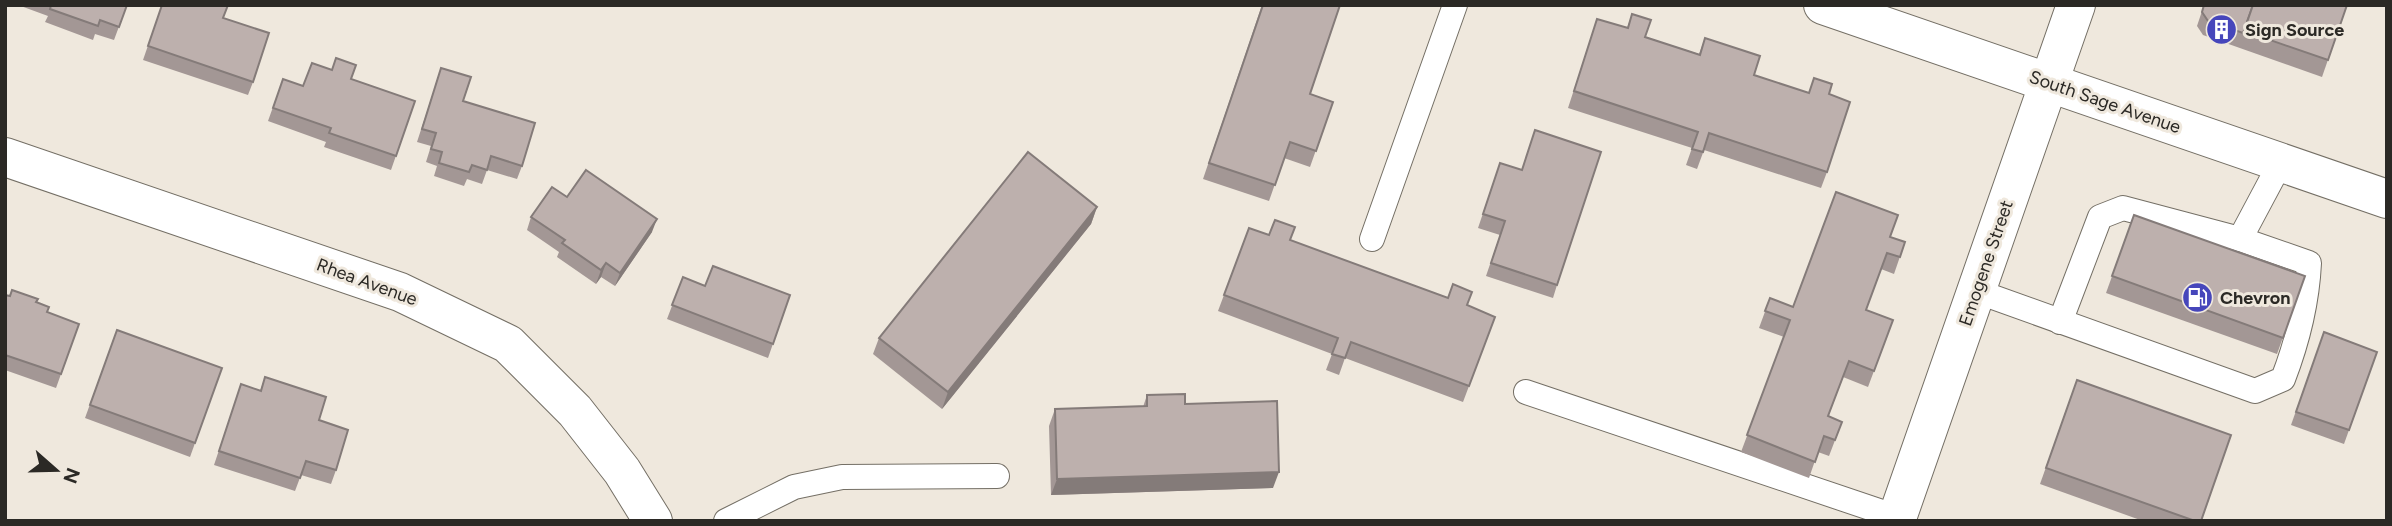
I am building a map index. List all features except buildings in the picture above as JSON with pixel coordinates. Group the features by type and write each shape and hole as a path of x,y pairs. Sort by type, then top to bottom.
{"street":[{"name":"South Sage Avenue","path":"1823,5 2387,199"},
{"name":"Emogene Street","path":"1897,519 2076,5"},
{"name":"Rhea Avenue","path":"5,157 400,292 508,344 575,411 622,471 653,521"}],"lane":[{"path":"1372,239 1455,5"},
{"path":"2240,239 2281,162"},
{"path":"1976,291 2060,322 2255,391 2283,379 2295,347 2307,298 2309,263 2240,239 2123,208 2100,217 2060,322"},
{"path":"1526,392 1897,519"},
{"path":"726,521 794,487 842,477 997,476"}],"place":[{"name":"Sign Source","path":"2222,30"},
{"name":"Chevron","path":"2197,298"}]}
